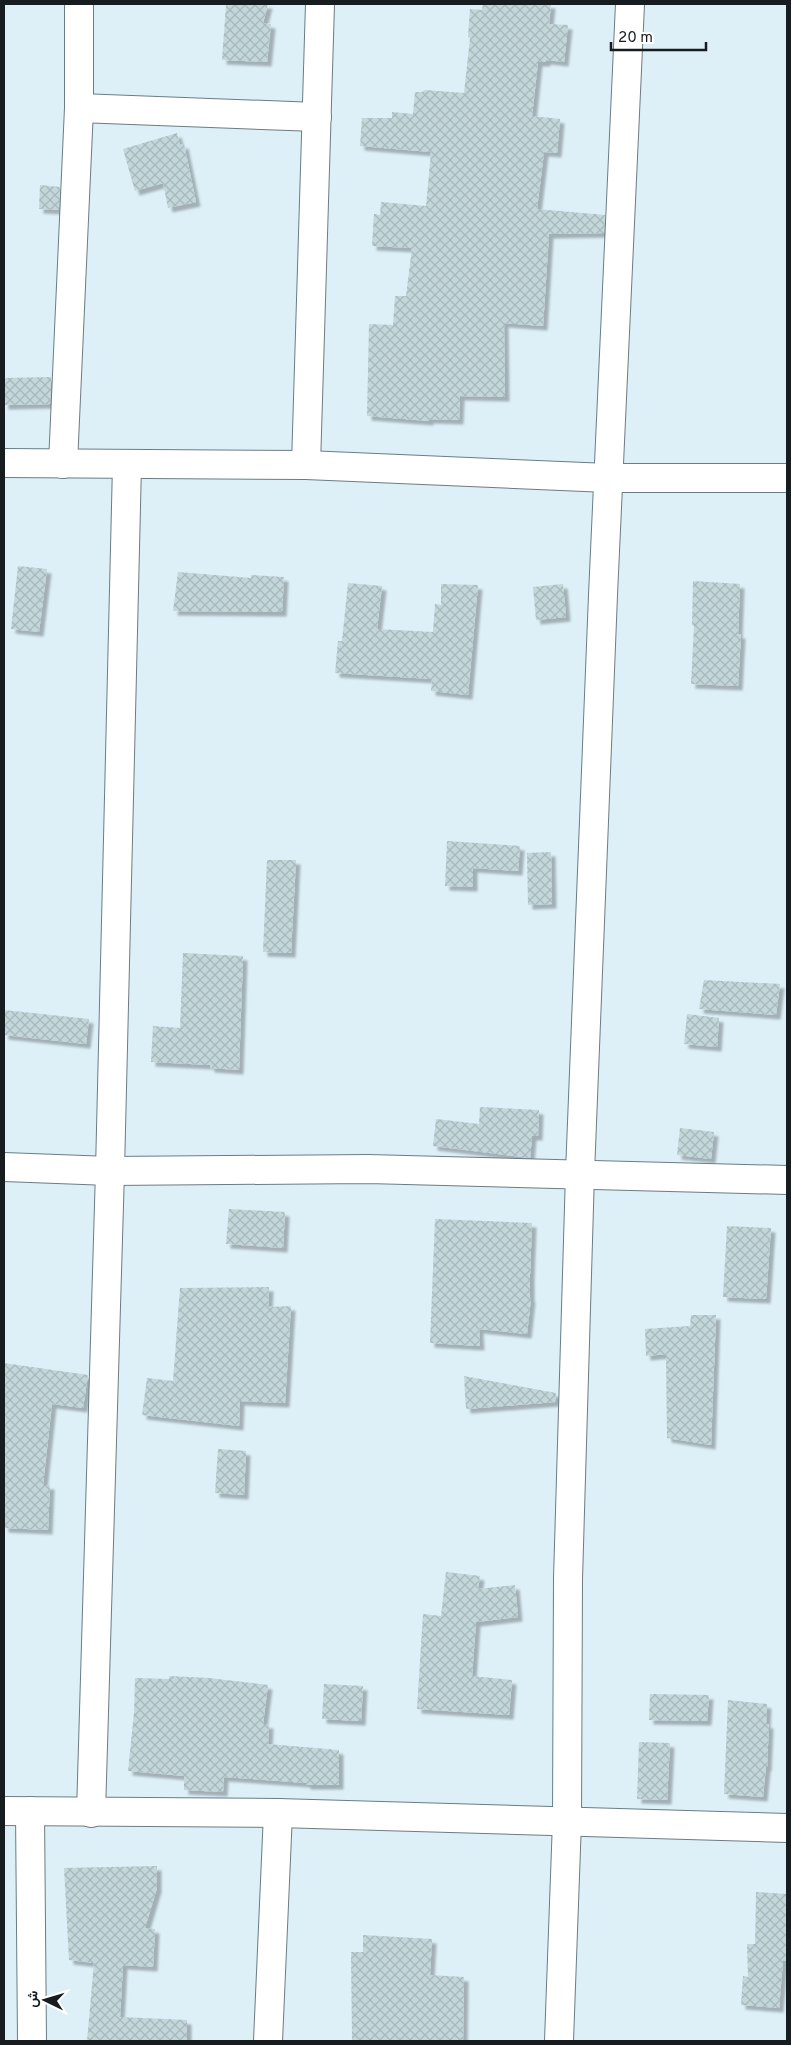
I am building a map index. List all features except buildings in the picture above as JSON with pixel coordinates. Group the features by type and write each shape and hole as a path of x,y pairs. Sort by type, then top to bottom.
{"street":[{"path":"63,464 79,108 78,4"},
{"path":"306,465 320,4"},
{"path":"560,2041 567,1821 568,1579 580,1174 608,478 630,4"},
{"path":"79,108 317,117"},
{"path":"4,463 306,465 608,478 787,478"},
{"path":"91,1812 110,1171 127,465"},
{"path":"4,1168 110,1171 368,1169 787,1180"},
{"path":"32,2041 17,1811 278,1813 787,1828"},
{"path":"268,2041 278,1813"}]}
